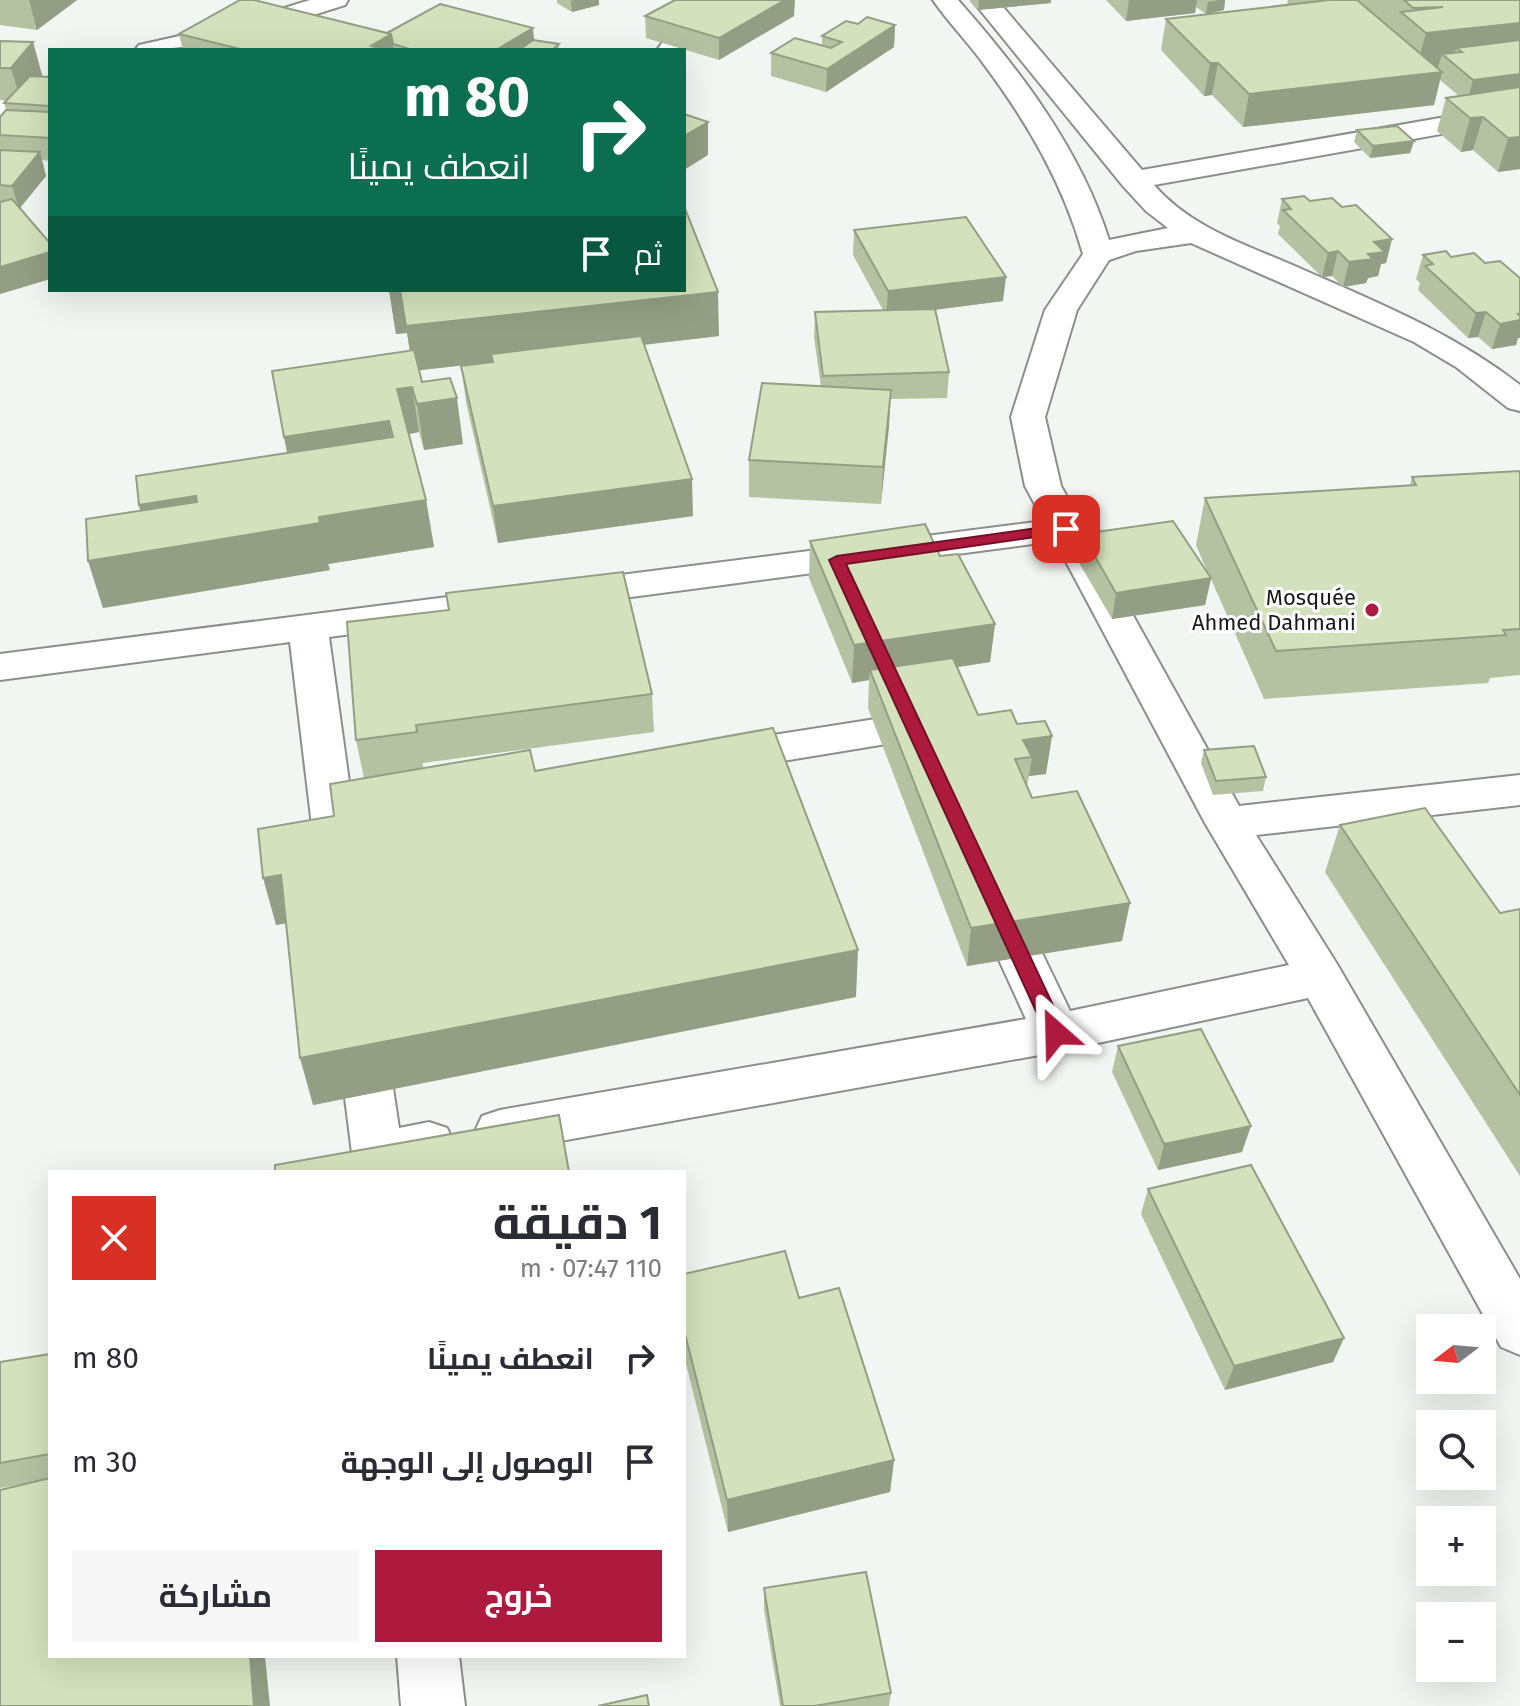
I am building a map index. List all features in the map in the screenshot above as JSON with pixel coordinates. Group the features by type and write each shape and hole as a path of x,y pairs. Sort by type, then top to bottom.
{"street":[{"path":"158,48 248,28 336,0"},
{"path":"671,48 705,0"},
{"path":"945,0 1021,94 1092,227 1098,254"},
{"path":"984,0 1156,205 1194,233 1425,335 1468,360 1520,401"},
{"path":"993,57 1025,48"},
{"path":"1493,94 1519,112"},
{"path":"0,107 48,109"},
{"path":"1133,180 1519,112"},
{"path":"1460,121 1484,141"},
{"path":"1194,233 1130,243 1098,254 1061,310 1028,417 1043,486 1227,823 1320,977 1520,1330"},
{"path":"0,667 1066,529"},
{"path":"837,560 856,602"},
{"path":"308,627 348,816 347,925"},
{"path":"895,685 934,768"},
{"path":"678,764 914,727"},
{"path":"1227,823 1520,790"},
{"path":"979,866 1056,1033"},
{"path":"357,1001 378,1162 1056,1033 1320,977"},
{"path":"428,1658 433,1706"}],"building":[{"path":"240,0 254,0 391,34 371,46 378,48 236,48 179,34"},
{"path":"675,0 785,0 719,38 645,16"},
{"path":"1329,0 1357,0 1442,72 1249,94 1218,63 1210,63 1166,19"},
{"path":"1404,0 1520,0 1520,23 1426,33 1401,12 1443,7 1413,8"},
{"path":"440,4 533,28 499,48 406,48 393,44 391,34 387,33"},
{"path":"867,17 895,25 827,69 771,53 795,38 831,48 842,42 822,36 846,21 858,24"},
{"path":"533,40 559,44 554,48 522,48"},
{"path":"1520,40 1520,74 1473,80 1442,54 1462,52 1456,48"},
{"path":"0,41 33,42 11,68 0,68"},
{"path":"30,76 48,77 48,106 4,103"},
{"path":"1520,87 1520,137 1508,138 1483,117 1470,118 1446,98"},
{"path":"6,110 48,112 48,138 0,135 0,117"},
{"path":"686,115 708,122 686,135"},
{"path":"1397,126 1414,141 1373,146 1357,130"},
{"path":"0,150 40,152 12,186 0,185"},
{"path":"1304,196 1310,201 1332,198 1342,207 1356,205 1392,239 1374,242 1385,252 1368,254 1373,259 1349,262 1338,251 1328,253 1283,210 1291,209 1282,199"},
{"path":"12,199 48,241 48,253 0,267 0,202"},
{"path":"686,211 718,292 406,326 400,292 686,292"},
{"path":"966,217 1006,277 888,291 854,230"},
{"path":"1446,251 1451,257 1474,253 1485,263 1500,261 1520,278 1520,320 1500,324 1486,312 1476,313 1425,266 1433,264 1423,255"},
{"path":"935,309 949,372 823,376 815,312"},
{"path":"641,336 692,479 493,506 461,366 493,362 491,354"},
{"path":"414,350 422,382 450,378 457,398 417,404 412,387 397,389 426,500 319,517 320,523 88,561 86,519 197,502 196,496 139,505 136,476 393,437 389,421 284,437 272,371"},
{"path":"762,383 891,390 883,467 749,460"},
{"name":"Mosquée Ahmed Dahmani","path":"1520,471 1520,629 1503,630 1506,635 1276,651 1205,498 1416,485 1412,477"},
{"path":"1173,521 1211,578 1116,593 1082,534"},
{"path":"925,524 940,556 958,554 995,624 854,645 810,541"},
{"path":"623,572 652,694 416,725 417,732 356,740 347,622 449,610 446,593"},
{"path":"953,658 978,715 1011,710 1017,724 1045,721 1052,736 1023,740 1032,757 1015,759 1032,798 1077,791 1130,903 971,928 870,670"},
{"path":"773,728 858,950 300,1058 281,875 263,878 258,829 334,816 330,784 530,750 535,771"},
{"path":"1254,746 1266,777 1216,781 1204,750"},
{"path":"1425,808 1500,913 1520,909 1520,1095 1340,825"},
{"path":"1201,1029 1251,1126 1164,1144 1118,1046"},
{"path":"559,1115 569,1170 275,1170 275,1165"},
{"path":"1251,1165 1344,1338 1234,1366 1148,1189"},
{"path":"785,1251 799,1298 839,1288 894,1460 727,1500 686,1338 686,1274"},
{"path":"48,1354 48,1454 0,1463 0,1362"},
{"path":"48,1478 48,1658 250,1658 254,1706 0,1706 0,1490"},
{"path":"866,1572 891,1693 814,1706 783,1706 764,1588"},
{"path":"647,1695 649,1706 598,1706"}],"place":[{"name":"Mosquée Ahmed Dahmani","path":"1372,610"}],"route":[{"path":"1056,1033 837,560 1066,529"}]}
